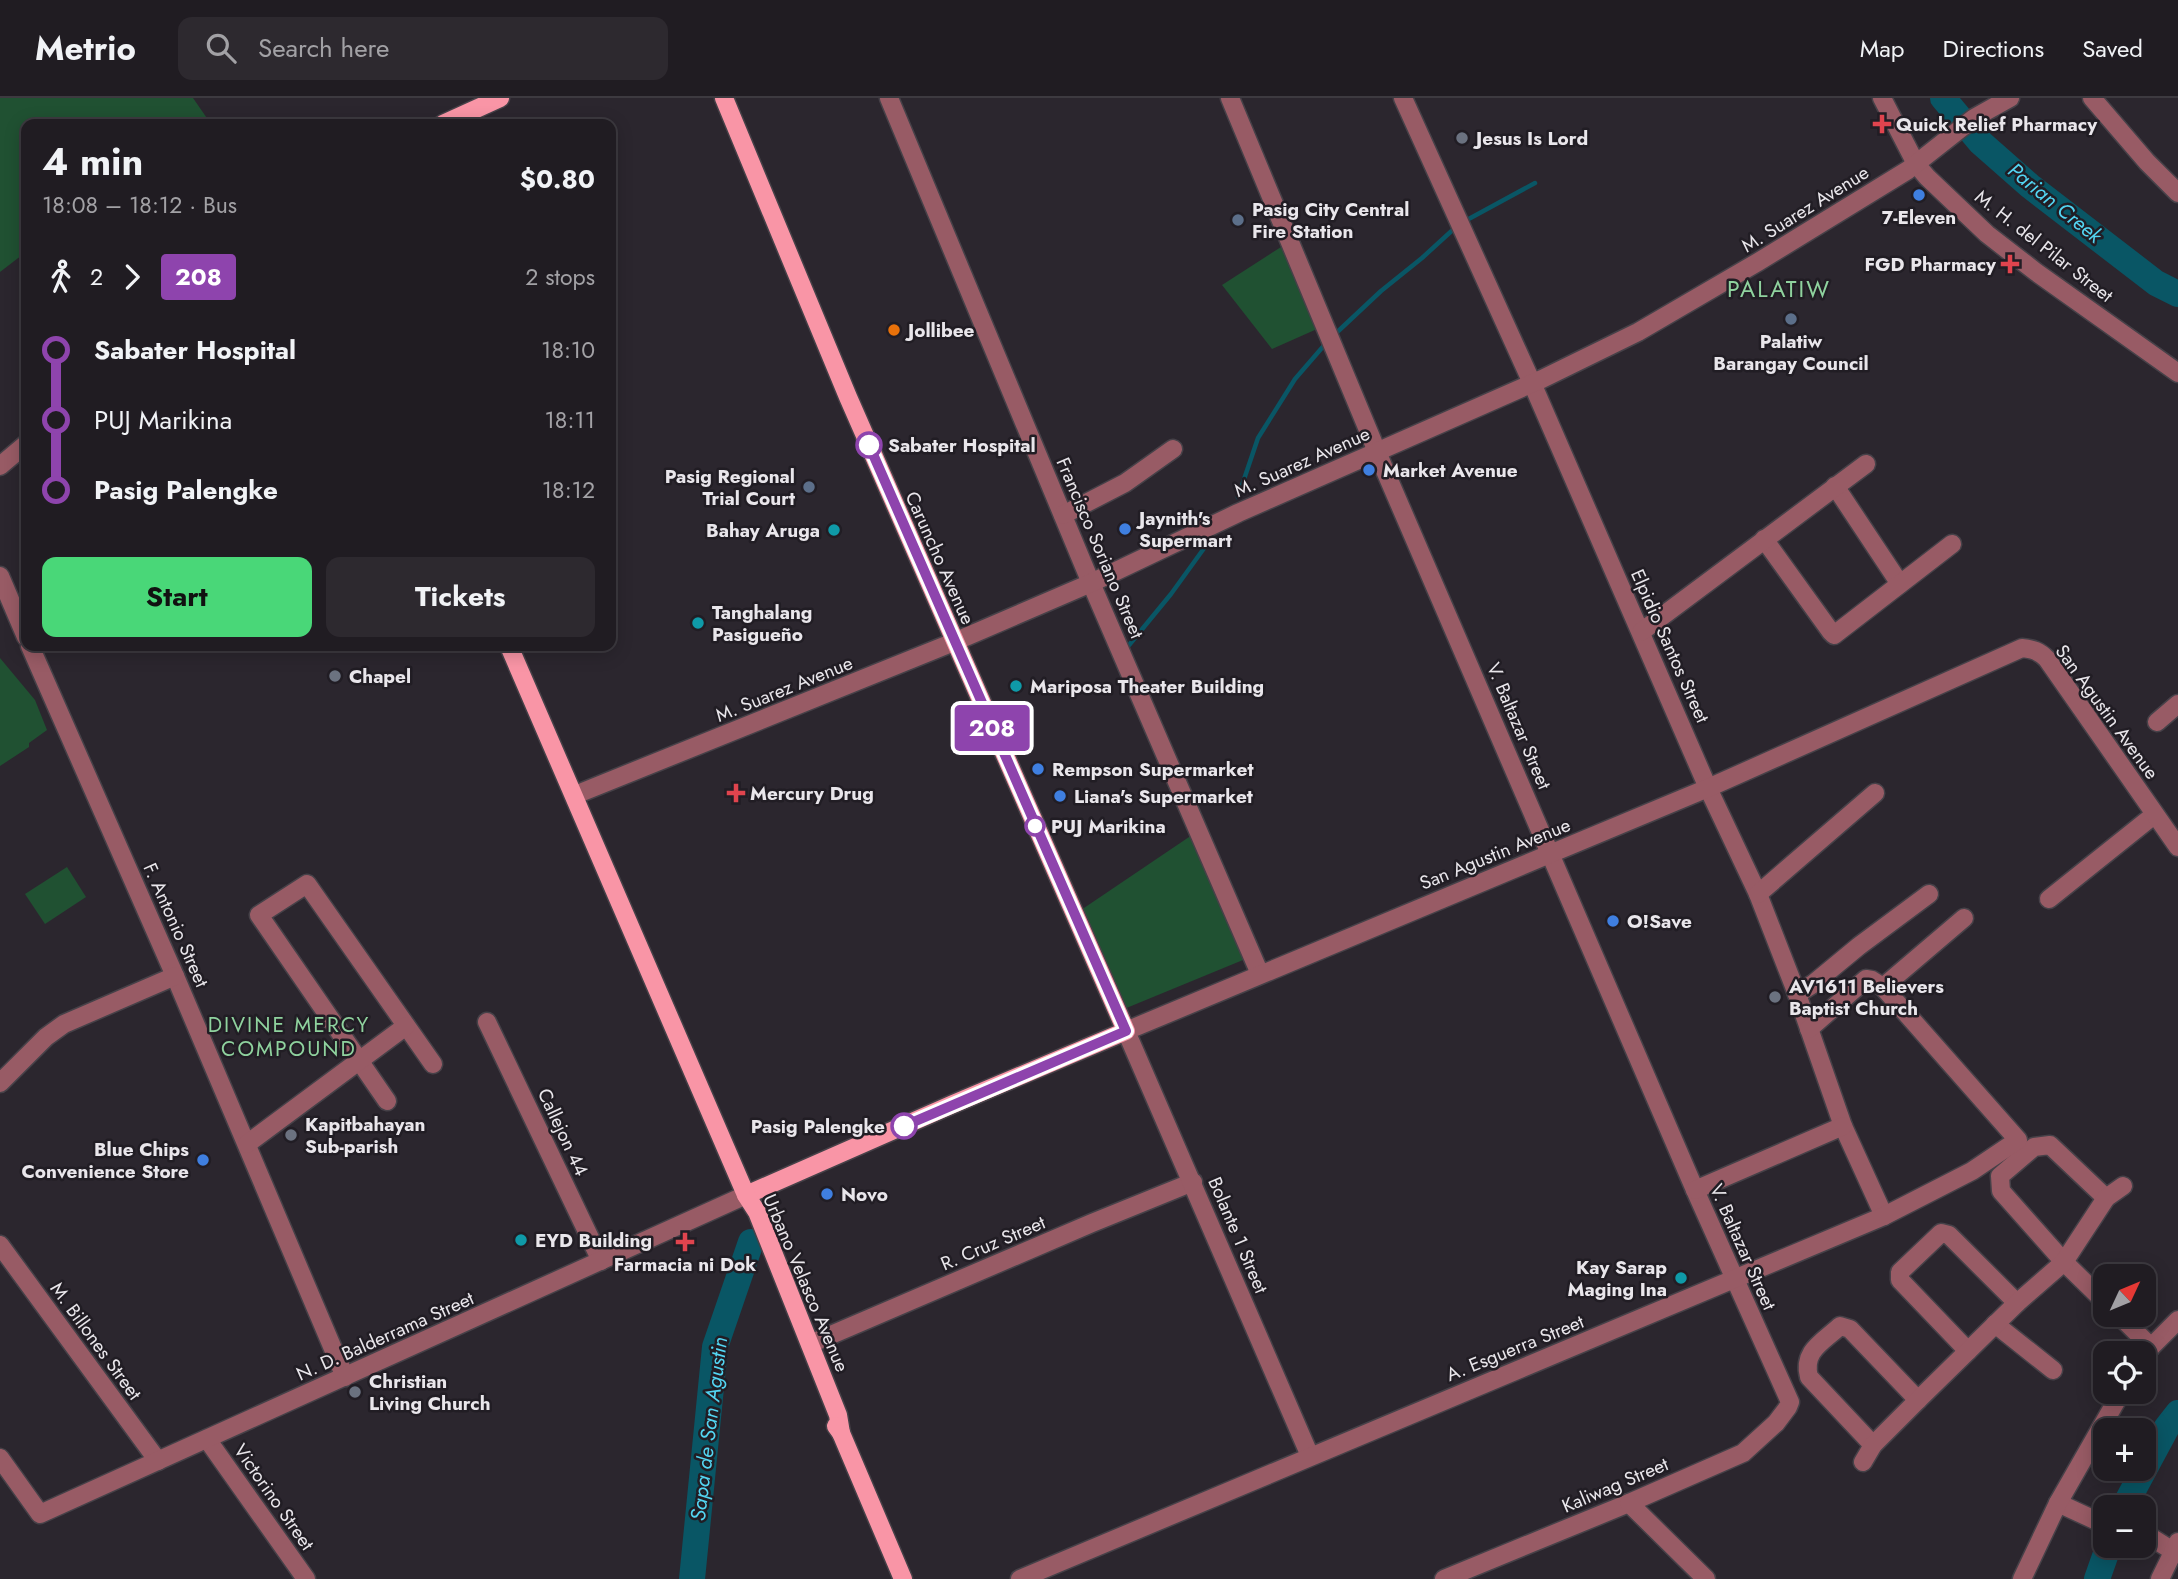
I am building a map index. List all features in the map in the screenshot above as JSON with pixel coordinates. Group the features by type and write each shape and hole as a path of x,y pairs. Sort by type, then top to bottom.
{"main road":[{"path":"454,98 462,107"},
{"name":"Caruncho Avenue","path":"724,98 848,397 1126,1031"},
{"path":"449,119 462,107 488,100"},
{"path":"511,651 746,1195"},
{"name":"San Agustin Avenue","path":"746,1195 1126,1031"},
{"name":"Urbano Velasco Avenue","path":"746,1195 757,1212 810,1344 838,1415 841,1433"},
{"name":"Urbano Velasco Avenue","path":"746,1195 748,1214 831,1419 841,1433 903,1579"}],"street":[{"name":"Francisco Soriano Street","path":"889,98 1091,583 1260,974"},
{"name":"V. Baltazar Street","path":"1230,98 1378,452 1695,1190 1788,1396 1788,1407"},
{"name":"Elpidio Santos Street","path":"1404,98 1532,383 1708,788 1758,894 1797,994 1843,1126 1884,1216"},
{"name":"M. H. del Pilar Street","path":"1882,98 1916,164 1987,234 2178,373"},
{"name":"M. Suarez Avenue","path":"575,796 954,642 1091,583 1238,513 1532,383 1642,329 1758,262 1916,164 1974,118 2010,98"},
{"path":"2092,98 2147,162 2178,193"},
{"path":"0,466 21,448"},
{"path":"1063,515 1133,478 1173,449"},
{"path":"1641,632 1866,464"},
{"path":"1835,486 1900,584"},
{"path":"1764,539 1834,635 1952,544"},
{"path":"0,576 21,625"},
{"name":"San Agustin Avenue","path":"1126,1031 1708,788 2022,648 2032,649 2047,659 2178,847"},
{"name":"F. Antonio Street","path":"32,651 175,975 345,1377"},
{"path":"2157,722 2178,704"},
{"path":"1758,894 1874,793"},
{"path":"2049,899 2154,815"},
{"path":"387,1101 259,915 307,884 433,1064"},
{"path":"1797,994 1929,894"},
{"path":"1809,1029 1866,979 1883,987 1964,919"},
{"path":"0,1083 46,1037 64,1024 175,975"},
{"name":"A. Esguerra Street","path":"1020,1579 1884,1216 1972,1171 2018,1140 1883,987"},
{"name":"Callejon 44","path":"487,1022 601,1261"},
{"path":"247,1144 405,1026"},
{"name":"Bolante 1 Street","path":"1126,1031 1310,1456"},
{"path":"1695,1190 1843,1126"},
{"path":"2093,1290 2001,1191 2000,1177 2034,1147 2050,1145 2106,1198"},
{"name":"R. Cruz Street","path":"810,1344 1193,1182"},
{"path":"1863,1462 1873,1445 1917,1400 2017,1303 2064,1262 2106,1198 2123,1186"},
{"name":"N. D. Balderrama Street","path":"0,1458 40,1514 746,1195"},
{"path":"1968,1351 1900,1280 1900,1272 1941,1233 1945,1233 2017,1303"},
{"name":"M. Billones Street","path":"0,1245 159,1461"},
{"path":"2156,1343 2178,1320"},
{"path":"1995,1324 2053,1370"},
{"path":"1873,1445 1809,1377 1806,1366 1808,1354 1840,1326 1850,1329 1917,1400"},
{"path":"2128,1327 2139,1341"},
{"path":"2022,1579 2058,1503 2115,1404"},
{"name":"Kaliwag Street","path":"1444,1579 1743,1453 1763,1437 1788,1407"},
{"name":"Victorino Street","path":"207,1439 306,1579"},
{"path":"1629,1503 1706,1579"},
{"path":"2058,1503 2093,1519"},
{"path":"2156,1540 2175,1552"},
{"path":"2156,1548 2175,1552"},
{"path":"2160,1579 2175,1552"}],"green space":[{"path":"0,98 193,98 208,119 21,119 21,256 0,272"},
{"path":"1281,247 1317,329 1272,349 1222,285"},
{"path":"0,658 35,700 47,730 29,743 29,747 0,766"},
{"path":"1192,835 1243,960 1124,1009 1081,910"},
{"path":"67,867 86,897 45,924 25,894"}],"waterway":[{"name":"Parian Creek","path":"1943,98 1980,142 2030,186 2156,283 2178,294"},
{"name":"Sapa de San Agustin","path":"1465,221 1535,183"},
{"name":"Sapa de San Agustin","path":"1333,336 1457,226"},
{"name":"Sapa de San Agustin","path":"1238,497 1258,438 1295,379 1327,342"},
{"name":"Sapa de San Agustin","path":"1125,650 1171,594 1210,540"},
{"name":"Sapa de San Agustin","path":"692,1579 715,1347 751,1242"},
{"name":"Parian Creek","path":"2130,1495 2167,1427 2178,1413"},
{"name":"Parian Creek","path":"2097,1579 2104,1558"}],"bus line":[{"name":"208","path":"869,445 1126,1031 904,1126"}],"place":[{"name":"Quick Relief Pharmacy","path":"1882,124"},
{"name":"Jesus Is Lord","path":"1462,138"},
{"name":"7-Eleven","path":"1919,195"},
{"name":"Pasig City Central Fire Station","path":"1238,220"},
{"name":"FGD Pharmacy","path":"2010,264"},
{"name":"Palatiw Barangay Council","path":"1791,319"},
{"name":"Jollibee","path":"894,330"},
{"name":"Sabater Hospital","path":"869,445"},
{"name":"Market Avenue","path":"1369,470"},
{"name":"Pasig Regional Trial Court","path":"809,487"},
{"name":"Jaynith's Supermart","path":"1125,529"},
{"name":"Bahay Aruga","path":"834,530"},
{"name":"Tanghalang Pasigueño","path":"698,623"},
{"name":"Chapel","path":"335,676"},
{"name":"Mariposa Theater Building","path":"1016,686"},
{"name":"Rempson Supermarket","path":"1038,769"},
{"name":"Mercury Drug","path":"736,793"},
{"name":"Liana's Supermarket","path":"1060,796"},
{"name":"PUJ Marikina","path":"1035,826"},
{"name":"O!Save","path":"1613,921"},
{"name":"AV1611 Believers Baptist Church","path":"1775,997"},
{"name":"Pasig Palengke","path":"904,1126"},
{"name":"Kapitbahayan Sub-parish","path":"291,1135"},
{"name":"Blue Chips Convenience Store","path":"203,1160"},
{"name":"Novo","path":"827,1194"},
{"name":"EYD Building","path":"521,1240"},
{"name":"Farmacia ni Dok","path":"685,1242"},
{"name":"Kay Sarap Maging Ina","path":"1681,1278"},
{"name":"Christian Living Church","path":"355,1392"}],"district":[{"name":"PALATIW","path":"1779,289"},
{"name":"DIVINE MERCY COMPOUND","path":"289,1037"}]}
